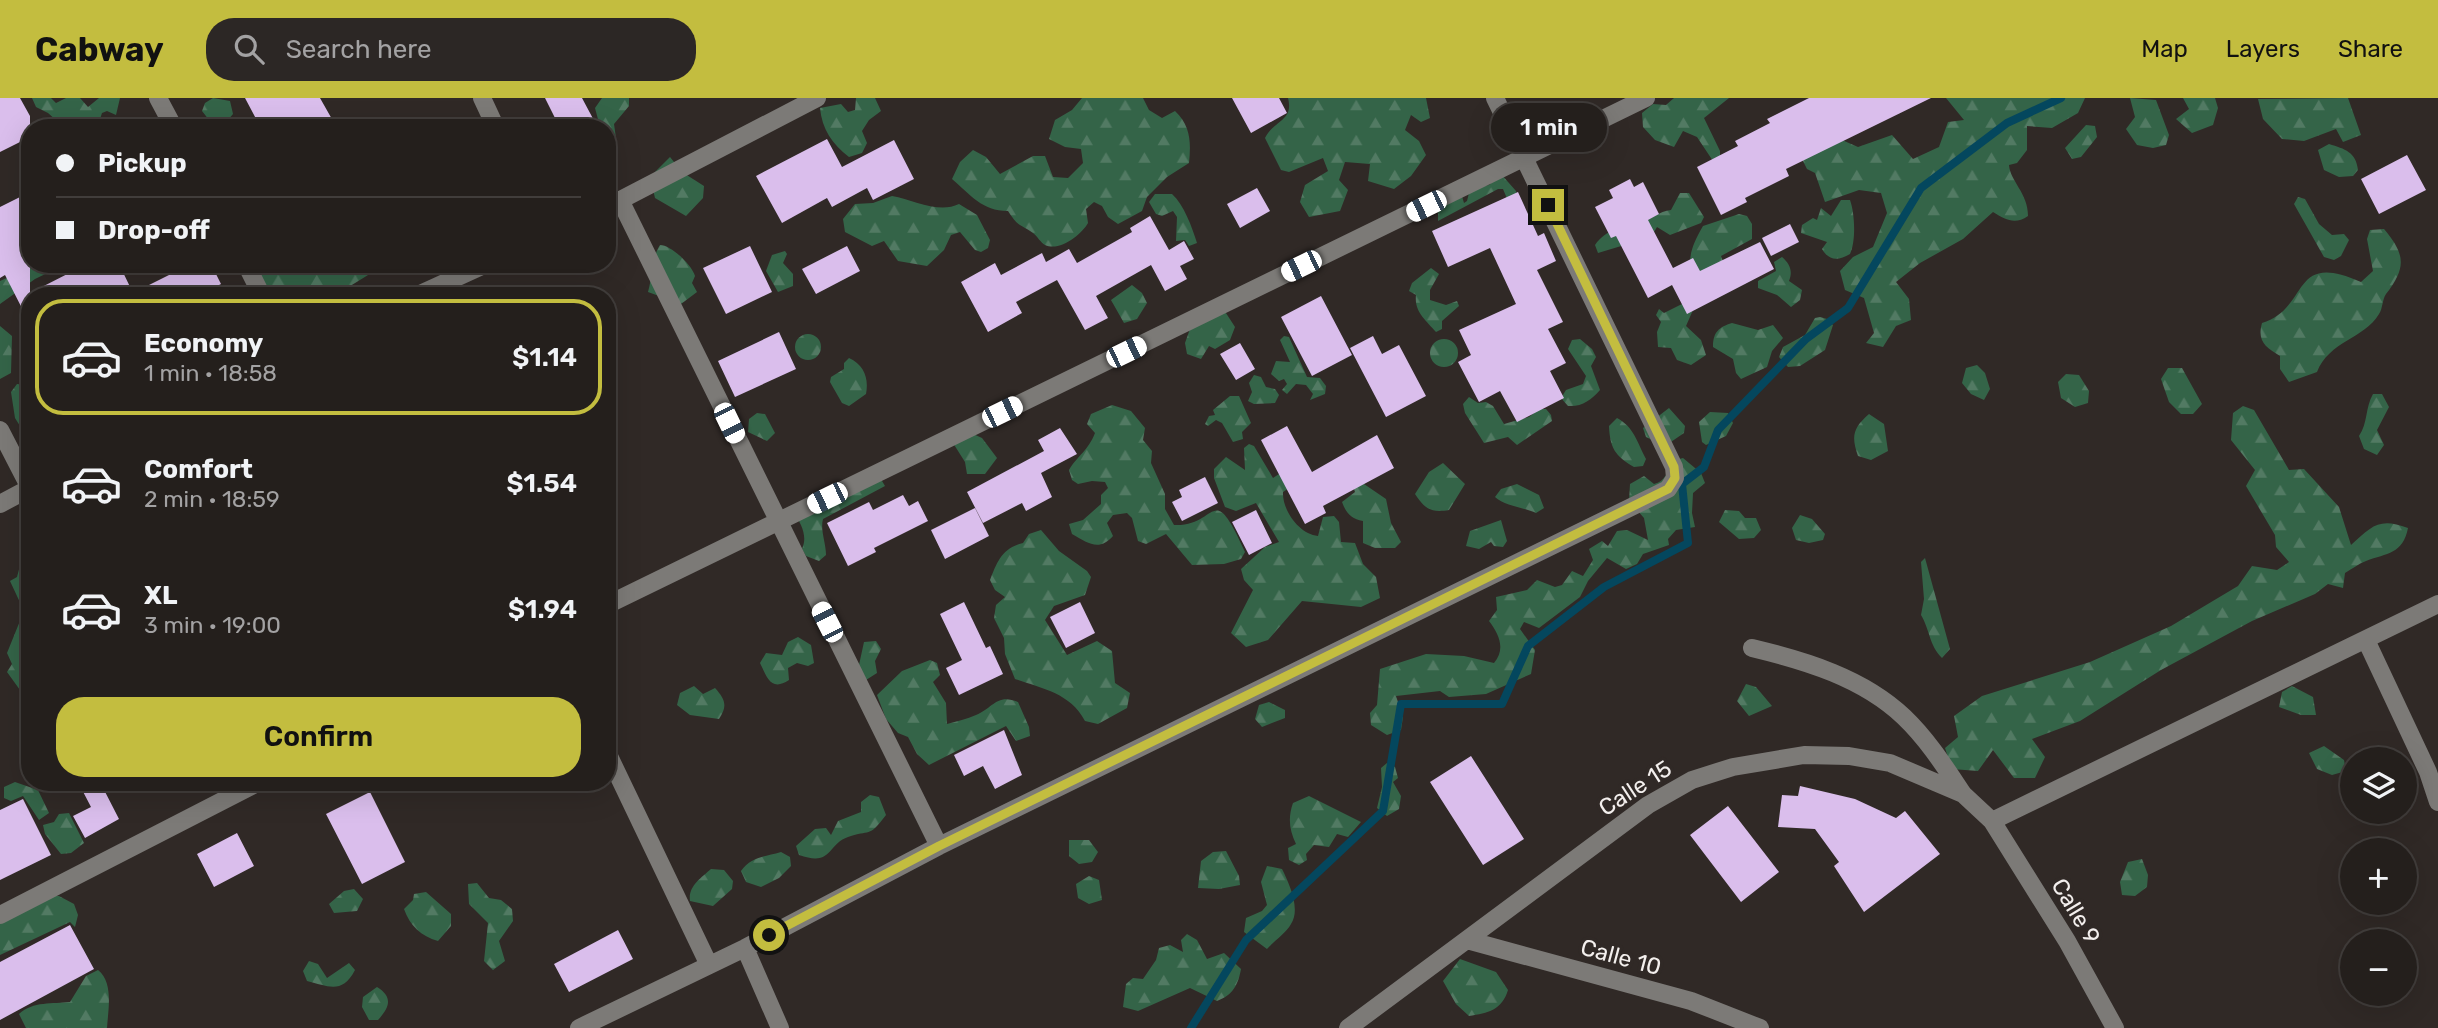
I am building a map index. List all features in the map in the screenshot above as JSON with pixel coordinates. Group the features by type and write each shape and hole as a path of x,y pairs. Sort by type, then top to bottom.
{"street":[{"path":"158,98 169,119"},
{"path":"482,98 492,119"},
{"path":"616,202 815,98"},
{"path":"579,1028 744,948 939,846 1668,489 1675,478 1674,467 1495,98"},
{"path":"616,601 1646,98"},
{"path":"616,207 778,522 939,846"},
{"path":"436,287 466,273"},
{"path":"0,430 21,471"},
{"path":"0,503 21,492"},
{"path":"1992,821 2438,604"},
{"path":"2366,640 2428,772 2438,802"},
{"path":"1752,648 1807,662 1872,694 1902,715 1928,743 1963,794"},
{"name":"Calle 15","path":"1348,1028 1648,805 1692,780 1733,767 1804,755 1849,756 1890,763 1963,794 1992,821"},
{"path":"616,771 709,965"},
{"path":"0,915 241,791"},
{"name":"Calle 9","path":"1992,821 2067,941 2115,1028"},
{"name":"Calle 10","path":"1467,940 1691,1001 1760,1028"},
{"path":"744,948 780,1028"}],"green space":[{"path":"32,98 51,98 56,103 66,98 80,98 88,107 99,98 120,98 116,115 107,111 102,113 100,119 55,119 36,107"},
{"path":"213,98 230,101 233,114 229,119 208,119 202,111 205,103"},
{"path":"602,98 629,98 629,106 616,122 616,119 598,119 595,108"},
{"path":"856,98 875,98 881,111 869,120 862,131 867,143 862,153 849,157 829,136 820,108 841,104 848,112 855,110"},
{"path":"1082,98 1143,98 1149,110 1162,118 1175,111 1184,123 1190,142 1189,163 1167,177 1147,197 1142,211 1118,224 1108,217 1102,206 1094,202 1086,209 1088,223 1081,232 1064,244 1051,247 1017,223 1008,211 984,205 952,179 960,162 973,150 986,157 1000,174 1033,156 1045,156 1053,177 1068,178 1083,163 1081,149 1065,147 1049,139 1055,120 1072,110"},
{"path":"1288,98 1426,98 1430,118 1421,122 1411,115 1405,130 1419,141 1426,155 1411,176 1394,189 1368,181 1370,164 1345,162 1339,180 1348,190 1340,211 1309,217 1300,202 1305,185 1328,171 1323,158 1289,172 1281,170 1265,138 1286,116"},
{"path":"1674,98 1729,98 1704,118 1720,151 1720,159 1713,161 1697,137 1683,131 1674,147 1655,140 1643,127 1642,113 1653,104 1666,105"},
{"path":"1946,98 2085,98 2078,113 2052,128 2027,126 2027,150 2017,163 2009,165 2025,201 2028,216 2010,220 1993,212 1963,239 1920,263 1896,282 1909,299 1911,320 1896,326 1883,347 1866,343 1874,333 1864,298 1845,290 1840,271 1853,257 1873,247 1887,213 1881,193 1859,190 1825,202 1815,173 1807,169 1802,159 1842,140 1858,147 1892,135 1913,159 1939,147 1948,122 1964,120"},
{"path":"2130,98 2156,100 2169,135 2166,145 2153,148 2137,145 2126,129 2135,117"},
{"path":"2183,98 2215,98 2218,108 2213,125 2192,133 2176,119 2189,109"},
{"path":"2348,98 2361,135 2343,142 2336,129 2304,141 2282,139 2263,119 2258,99"},
{"path":"2086,125 2095,126 2097,137 2081,157 2072,159 2065,148"},
{"path":"2329,144 2345,150 2355,159 2358,170 2353,176 2339,177 2324,170 2318,150"},
{"path":"670,157 682,172 704,186 703,198 686,216 655,198 650,177"},
{"path":"1501,174 1516,191 1518,200 1508,201 1503,189 1498,189 1438,221 1438,209 1461,193 1464,203 1470,189 1489,185"},
{"path":"1680,193 1689,193 1704,217 1701,223 1670,235 1657,227 1651,237 1598,253 1595,245 1604,235 1671,210"},
{"path":"1155,194 1172,194 1187,217 1197,243 1189,246 1185,240 1176,241 1177,217 1173,211 1162,216 1156,214 1149,202"},
{"path":"892,196 943,208 959,204 977,215 990,240 988,248 981,252 975,250 960,232 951,235 944,250 927,266 898,261 884,241 872,246 845,232 843,219 855,204 873,203"},
{"path":"2298,197 2305,199 2319,224 2332,235 2344,234 2349,240 2341,256 2334,260 2324,257 2294,204"},
{"path":"1841,200 1850,200 1854,235 1850,254 1834,259 1822,249 1827,242 1801,233 1802,225 1813,218 1817,220 1821,208 1831,216"},
{"path":"1739,214 1747,216 1752,224 1752,239 1721,256 1727,271 1693,310 1686,326 1701,340 1706,355 1691,365 1677,360 1671,348 1658,347 1657,332 1661,322 1656,315 1659,309 1664,313 1696,297 1690,260 1703,226"},
{"path":"2384,229 2396,246 2401,261 2398,276 2385,296 2379,314 2365,329 2330,353 2317,372 2289,382 2280,369 2280,356 2266,346 2262,339 2262,323 2277,316 2288,306 2311,277 2322,273 2338,274 2361,282 2373,271 2367,239 2370,230"},
{"path":"660,245 670,248 680,256 695,276 692,283 697,292 681,304 648,292"},
{"path":"785,251 787,254 783,263 793,274 793,286 778,292 766,271 772,255"},
{"path":"1782,257 1790,268 1789,281 1802,290 1800,300 1791,307 1777,295 1758,288 1758,281 1776,271 1774,262"},
{"path":"1431,268 1439,274 1430,290 1430,300 1446,305 1457,301 1459,306 1442,321 1442,329 1436,332 1419,311 1416,295 1409,291 1412,283"},
{"path":"21,272 47,273 21,287 0,304 0,281"},
{"path":"256,273 371,273 349,287 265,287"},
{"path":"1132,285 1142,293 1147,303 1137,319 1124,323 1111,300"},
{"path":"1224,310 1235,327 1230,340 1215,349 1209,346 1201,359 1187,354 1185,343 1191,326"},
{"path":"1820,317 1833,325 1825,350 1800,366 1788,367 1779,357 1783,347 1805,335 1815,318"},
{"path":"1732,323 1758,330 1773,325 1783,338 1772,351 1767,367 1741,379 1736,373 1733,359 1713,347 1718,331"},
{"path":"0,326 12,336 11,373 0,379"},
{"path":"808,334 817,338 821,347 817,356 808,360 799,356 795,347 799,338"},
{"path":"1284,336 1289,337 1307,377 1320,378 1326,386 1325,394 1310,400 1313,394 1306,385 1296,384 1287,394 1282,390 1287,384 1284,379 1279,381 1271,374 1276,361 1290,362 1280,340"},
{"path":"1444,339 1454,343 1458,353 1454,363 1444,367 1434,363 1430,353 1434,343"},
{"path":"1580,339 1592,349 1596,357 1591,366 1600,390 1586,402 1568,406 1561,398 1566,390 1583,384 1586,376 1568,349 1572,340"},
{"path":"849,358 862,368 867,388 866,394 849,406 842,403 830,382 831,377 844,369 844,363"},
{"path":"1977,365 1985,373 1990,389 1984,400 1971,394 1962,383 1966,368"},
{"path":"2168,368 2182,368 2202,404 2193,414 2181,414 2169,402 2161,379"},
{"path":"2066,374 2079,375 2089,391 2088,403 2075,407 2061,398 2058,382"},
{"path":"1254,375 1261,377 1266,387 1275,389 1279,395 1275,403 1254,404 1248,401 1252,392 1249,383"},
{"path":"17,384 21,384 21,428 15,418 11,392"},
{"path":"2373,394 2382,394 2389,407 2377,430 2384,445 2377,455 2364,449 2359,436"},
{"path":"1230,396 1239,396 1251,423 1242,432 1243,439 1233,442 1222,423 1216,420 1208,426 1205,424 1209,416 1215,415 1213,410"},
{"path":"1469,397 1478,403 1486,402 1493,406 1504,424 1529,417 1539,409 1546,409 1552,421 1517,445 1508,437 1484,443 1465,413 1463,404"},
{"path":"1112,405 1131,411 1145,428 1143,440 1152,451 1151,463 1165,494 1165,509 1174,525 1189,524 1219,511 1226,516 1245,552 1241,559 1224,564 1192,565 1166,534 1146,544 1138,541 1132,518 1127,513 1113,515 1107,523 1113,536 1103,544 1093,544 1072,534 1069,524 1083,520 1101,504 1101,495 1108,488 1105,482 1078,484 1072,480 1069,470 1095,433 1087,424 1091,414"},
{"path":"2243,406 2254,410 2289,470 2304,469 2339,507 2351,545 2376,525 2390,523 2408,528 2406,537 2398,548 2363,562 2345,573 2343,588 2328,584 2315,594 2252,621 2161,670 2080,721 2032,739 2045,757 2035,778 2014,778 1993,750 1978,771 1952,769 1945,748 1958,737 1954,716 1982,696 2090,662 2171,626 2238,586 2252,566 2277,570 2289,562 2276,547 2275,535 2246,486 2255,470 2231,440 2233,413"},
{"path":"1669,408 1685,426 1684,433 1665,446 1646,437 1643,428"},
{"path":"1710,412 1728,413 1733,423 1726,436 1706,445 1702,442 1699,422"},
{"path":"757,413 765,414 775,433 767,441 748,432 749,419"},
{"path":"1869,414 1884,424 1888,451 1871,460 1858,456 1854,438 1857,428"},
{"path":"1617,418 1634,436 1646,459 1643,466 1634,467 1615,451 1609,426"},
{"path":"971,433 982,438 997,458 985,474 967,474 965,462 953,443"},
{"path":"1249,444 1254,446 1273,478 1285,470 1298,482 1283,492 1283,499 1298,526 1318,536 1323,517 1334,516 1339,522 1341,542 1355,543 1363,564 1376,577 1380,598 1361,607 1302,601 1268,640 1246,647 1231,633 1253,590 1244,580 1241,569 1265,547 1279,542 1256,503 1236,511 1225,507 1214,478 1214,469 1226,457 1245,470 1244,448"},
{"path":"1683,458 1701,473 1705,483 1693,493 1692,513 1695,527 1676,530 1668,539 1669,545 1643,554 1637,564 1626,569 1607,558 1588,581 1580,597 1539,628 1524,622 1520,629 1535,650 1531,674 1486,694 1449,697 1440,691 1396,696 1403,717 1401,730 1387,735 1371,725 1370,713 1377,705 1380,669 1426,654 1464,656 1494,663 1500,652 1500,642 1489,621 1497,610 1496,597 1527,590 1537,580 1555,587 1562,585 1572,571 1583,576 1593,560 1589,549 1602,541 1608,546 1617,531 1627,530 1648,540 1644,518 1629,501 1630,484 1644,476 1654,484 1658,483 1666,475 1672,461"},
{"path":"1443,463 1465,484 1449,510 1437,511 1425,506 1415,494 1429,472"},
{"path":"879,476 885,486 823,519 826,555 819,561 806,556 802,549 803,530 794,512"},
{"path":"1364,484 1386,499 1391,523 1401,542 1395,548 1375,548 1363,543 1363,521 1352,517 1342,502 1355,492 1353,486"},
{"path":"1517,484 1539,495 1544,508 1536,513 1495,497 1501,489"},
{"path":"1725,510 1739,511 1745,518 1756,518 1761,530 1754,538 1739,539 1719,522"},
{"path":"1800,515 1812,519 1825,534 1823,540 1809,543 1796,540 1792,528"},
{"path":"1501,520 1507,541 1503,547 1494,546 1491,542 1479,549 1466,546 1470,531"},
{"path":"1041,530 1059,551 1087,571 1091,577 1085,595 1054,606 1045,620 1067,655 1097,641 1112,651 1115,683 1130,693 1127,708 1098,724 1085,721 1072,704 1055,693 1015,679 1005,654 1004,638 994,618 996,605 1005,597 995,590 990,580 998,562 1010,548 1023,543 1029,534"},
{"path":"1925,558 1950,649 1942,658 1921,615 1924,599 1921,562"},
{"path":"21,562 21,605 10,581 17,577"},
{"path":"21,618 20,690 7,672 12,664 7,653"},
{"path":"798,637 811,645 814,663 808,666 797,663 788,668 789,680 774,684 760,663 766,653 782,655 788,642"},
{"path":"876,641 881,649 875,661 877,673 866,680 859,665 864,642"},
{"path":"930,660 937,663 940,675 933,682 946,703 947,724 976,715 995,702 1005,699 1018,702 1030,736 1016,741 1006,726 929,765 917,754 908,737 898,733 886,719 877,695 902,671"},
{"path":"1746,684 1756,687 1772,706 1749,716 1737,701"},
{"path":"694,686 703,694 715,688 723,699 724,706 719,719 690,715 677,705 680,693"},
{"path":"2292,686 2313,697 2316,715 2301,715 2279,707 2282,692"},
{"path":"1269,702 1285,710 1285,718 1262,727 1255,719 1259,705"},
{"path":"2324,746 2340,757 2340,773 2332,775 2317,769 2309,753"},
{"path":"1387,763 1395,767 1398,778 1393,782 1401,796 1399,809 1387,816 1377,808 1382,787 1381,768"},
{"path":"15,782 21,784 21,791 38,791 49,813 39,820 23,796 11,801 4,798 4,787"},
{"path":"870,795 879,797 886,815 876,827 841,840 824,856 810,858 799,855 796,846 815,829 826,828 831,835 838,821 861,812 861,802"},
{"path":"1309,796 1361,822 1348,837 1337,834 1329,847 1314,845 1306,854 1307,860 1299,865 1289,860 1288,848 1296,844 1290,813 1293,803"},
{"path":"69,813 84,843 71,853 61,854 45,834 43,825 54,822 59,814"},
{"path":"1069,840 1089,840 1098,852 1092,862 1079,864 1069,856"},
{"path":"1226,851 1239,876 1240,885 1219,889 1198,888 1201,861 1213,852"},
{"path":"781,852 790,857 791,866 779,878 761,887 746,882 741,871 745,866 759,858"},
{"path":"2142,859 2148,875 2147,887 2135,896 2122,895 2120,882 2128,862"},
{"path":"1267,866 1282,869 1293,896 1295,911 1289,927 1267,949 1244,932 1246,918 1262,911 1267,905 1261,882"},
{"path":"711,869 724,870 733,881 732,889 713,906 690,901 693,887"},
{"path":"1089,876 1099,880 1102,900 1089,904 1078,898 1076,884"},
{"path":"477,883 489,898 501,900 512,909 513,921 499,941 505,961 493,970 484,961 488,923 469,904 468,884"},
{"path":"354,889 363,899 357,911 334,913 329,904 344,891"},
{"path":"426,892 451,914 451,926 438,941 417,930 404,909 413,900 414,894"},
{"path":"44,895 59,896 74,904 78,915 75,927 70,922 0,955 0,909"},
{"path":"1187,934 1197,940 1207,959 1224,953 1241,969 1231,992 1217,1001 1190,988 1138,1011 1123,1007 1126,984 1133,978 1143,979 1156,960 1159,948 1170,945 1183,952 1181,940"},
{"path":"1460,959 1496,972 1508,990 1498,1006 1488,1012 1469,1016 1456,1004 1443,981"},
{"path":"309,961 318,964 327,978 349,963 355,970 340,986 328,986 307,981 303,971"},
{"path":"98,970 108,989 107,1028 26,1028 19,1014 37,1005 70,1002 86,976"},
{"path":"377,987 386,995 388,1002 378,1020 369,1020 362,1007 363,997"}],"building":[{"path":"0,98 20,98 30,119 21,119 21,142 0,152"},
{"path":"245,98 320,98 332,119 256,119"},
{"path":"545,98 582,98 593,119 556,119"},
{"path":"1232,98 1279,98 1287,113 1251,133"},
{"path":"1809,98 1931,98 1786,169 1789,176 1745,198 1747,202 1721,215 1697,167 1738,146 1735,141 1770,123 1767,119"},
{"path":"827,139 842,167 894,140 914,179 873,200 867,188 832,207 827,198 782,223 756,176"},
{"path":"2407,155 2426,190 2379,214 2361,179"},
{"path":"1630,179 1634,187 1643,182 1659,214 1648,220 1673,268 1693,258 1700,271 1760,242 1774,269 1687,314 1672,285 1648,298 1616,236 1611,238 1595,207 1613,198 1609,190"},
{"path":"1257,188 1270,211 1240,228 1227,204"},
{"path":"1518,192 1538,236 1544,233 1556,261 1537,270 1563,322 1548,329 1566,363 1550,371 1564,398 1517,422 1500,391 1479,402 1458,362 1471,355 1459,330 1516,304 1490,248 1448,267 1432,231"},
{"path":"21,196 21,273 30,273 30,287 21,287 21,306 5,275 0,278 0,207"},
{"path":"1150,216 1169,250 1184,241 1194,259 1180,266 1187,279 1165,291 1151,265 1096,296 1108,318 1085,330 1057,280 1016,302 1022,313 988,332 961,282 995,263 1001,275 1042,253 1046,262 1069,249 1077,263 1132,232 1130,228"},
{"path":"1790,224 1799,242 1771,256 1762,238"},
{"path":"750,246 772,292 726,314 703,268"},
{"path":"847,246 860,271 816,294 802,269"},
{"path":"69,273 123,273 130,287 42,287"},
{"path":"173,273 216,273 221,284 215,287 145,287"},
{"path":"1321,296 1352,355 1312,376 1281,317"},
{"path":"779,332 796,369 735,397 718,361"},
{"path":"1373,336 1382,354 1399,345 1426,396 1386,417 1350,348"},
{"path":"1240,343 1255,369 1236,380 1220,354"},
{"path":"1287,426 1312,472 1377,435 1394,468 1323,506 1326,513 1305,524 1261,440"},
{"path":"1060,428 1077,454 1041,473 1052,497 1026,511 1022,503 983,523 967,492 1044,451 1038,440"},
{"path":"1205,477 1218,503 1182,521 1172,502 1182,497 1179,490"},
{"path":"903,495 909,506 918,501 928,521 874,548 876,552 848,566 827,523 869,502 873,510"},
{"path":"975,508 989,536 945,559 931,530"},
{"path":"1256,510 1272,543 1249,555 1232,522"},
{"path":"964,602 986,648 990,646 1003,674 959,695 946,668 962,660 940,614"},
{"path":"1080,602 1095,633 1066,648 1050,617"},
{"path":"1004,730 1022,775 995,789 983,766 964,776 954,755"},
{"path":"1471,756 1524,839 1483,865 1430,782"},
{"path":"1800,786 1855,799 1896,818 1905,811 1940,854 1864,912 1834,866 1839,862 1815,829 1778,827 1782,795 1798,796"},
{"path":"83,791 105,791 119,819 85,838 73,816 91,807"},
{"path":"370,792 405,862 362,884 326,814"},
{"path":"23,799 51,855 0,880 0,810"},
{"path":"1728,806 1779,872 1741,902 1690,835"},
{"path":"237,833 254,866 214,887 197,854"},
{"path":"70,925 94,969 0,1020 0,962"},
{"path":"618,930 633,959 569,992 554,964"}],"waterway":[{"path":"1191,1028 1246,940 1383,811 1401,704 1502,704 1528,646 1604,587 1688,543 1682,484 1704,467 1718,430 1806,339 1848,308 1921,188 2007,123 2061,98"}],"route":[{"path":"769,935 939,846 1668,489 1675,478 1674,467 1548,205"}]}
